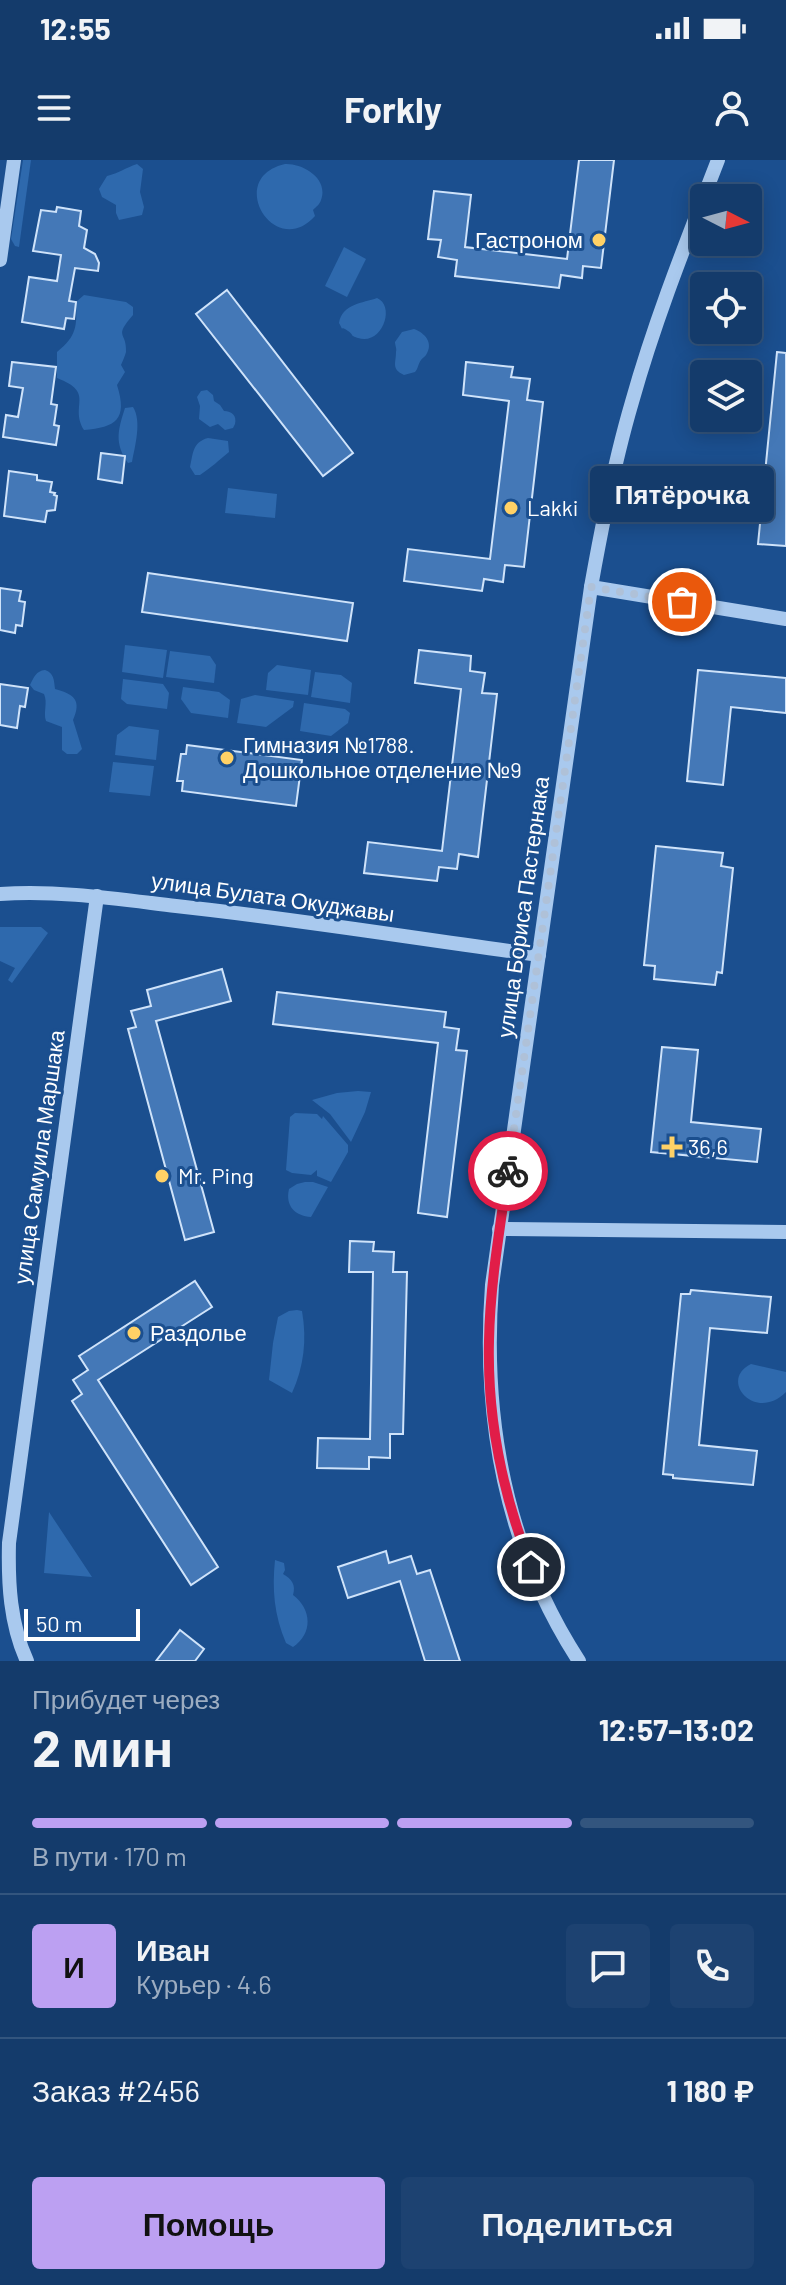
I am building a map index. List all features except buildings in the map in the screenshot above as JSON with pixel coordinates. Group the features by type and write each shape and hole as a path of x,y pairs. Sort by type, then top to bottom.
{"street":[{"path":"0,260 14,160"},
{"name":"улица Бориса Пастернака","path":"579,1661 531,1567 512,1513 499,1457 491,1400 489,1342 492,1285 591,587 607,503 632,402 668,290 718,160"},
{"path":"591,587 786,619"},
{"name":"улица Булата Окуджавы","path":"0,894 97,896 539,955"},
{"name":"улица Самуила Маршака","path":"27,1661 20,1646 11,1602 9,1543 97,896"},
{"path":"499,1229 786,1232"}],"shaded area":[{"path":"23,160 31,160 19,247 11,239"},
{"path":"137,164 143,169 140,192 144,207 142,215 119,220 116,205 102,197 99,189 107,176"},
{"path":"285,164 299,166 312,173 318,179 322,192 319,204 313,210 315,216 300,227 285,229 272,223 262,212 257,198 258,184 267,172"},
{"path":"344,247 366,259 347,297 325,286"},
{"path":"84,295 126,302 133,307 133,315 122,331 126,352 121,365 125,372 117,385 120,414 111,424 84,430 80,421 79,394 57,378 57,352 72,335 76,324 76,302"},
{"path":"377,298 383,302 386,316 380,331 366,339 342,329 339,323 344,312 354,305"},
{"path":"414,329 427,339 428,351 415,372 404,375 396,368 395,342 402,332"},
{"path":"207,390 224,411 233,414 233,428 225,430 218,424 210,427 199,419 197,397 201,391"},
{"path":"133,407 137,434 132,462 128,463 119,443 119,430 125,408"},
{"path":"208,438 228,441 229,452 200,475 195,475 190,467 194,450"},
{"path":"228,488 277,494 275,518 225,513"},
{"path":"125,645 167,650 163,678 122,672"},
{"path":"170,651 210,656 216,665 214,683 166,677"},
{"path":"277,665 311,670 308,695 266,690 268,673"},
{"path":"45,670 52,675 55,689 67,693 76,703 73,720 82,749 77,754 67,754 62,750 62,727 46,721 44,694 30,685 37,673"},
{"path":"315,672 341,675 352,683 350,703 311,697"},
{"path":"123,679 163,684 169,693 167,709 127,704 121,699"},
{"path":"183,687 219,692 230,700 228,718 191,713 181,699"},
{"path":"255,695 294,701 293,707 266,727 237,723 241,699"},
{"path":"304,703 345,709 350,713 348,723 331,736 300,731"},
{"path":"129,726 159,730 156,760 115,755 117,735"},
{"path":"113,762 154,766 150,796 109,792"},
{"path":"0,927 41,927 48,933 12,983 8,980 15,968 0,961"},
{"path":"358,1091 371,1092 351,1142 330,1114 312,1100"},
{"path":"295,1113 317,1114 322,1119 323,1116 348,1145 348,1152 331,1182 317,1176 317,1170 311,1175 286,1170 290,1117"},
{"path":"305,1182 328,1187 311,1217 300,1215 292,1209 288,1200 289,1189"},
{"path":"302,1311 304,1343 302,1363 292,1393 269,1380 278,1317"},
{"path":"751,1364 786,1372 786,1392 763,1403 744,1396 738,1379"},
{"path":"49,1512 90,1574 92,1577 44,1573"},
{"path":"275,1560 284,1563 283,1574 292,1583 293,1595 307,1614 307,1629 300,1642 293,1647 286,1643 276,1612"}],"way so far":[{"path":"508,1171 591,587 682,602"}],"place":[{"name":"Гастроном","path":"599,240"},
{"name":"Lakki","path":"511,508"},
{"name":"Пятёрочка","path":"682,602"},
{"name":"Гимназия №1788. Дошкольное отделение №9","path":"227,758"},
{"name":"36,6","path":"672,1147"},
{"name":"Mr. Ping","path":"162,1176"},
{"name":"Раздолье","path":"134,1333"}],"route":[{"path":"508,1171 495,1256 489,1371 499,1457 512,1513 531,1567"}]}
